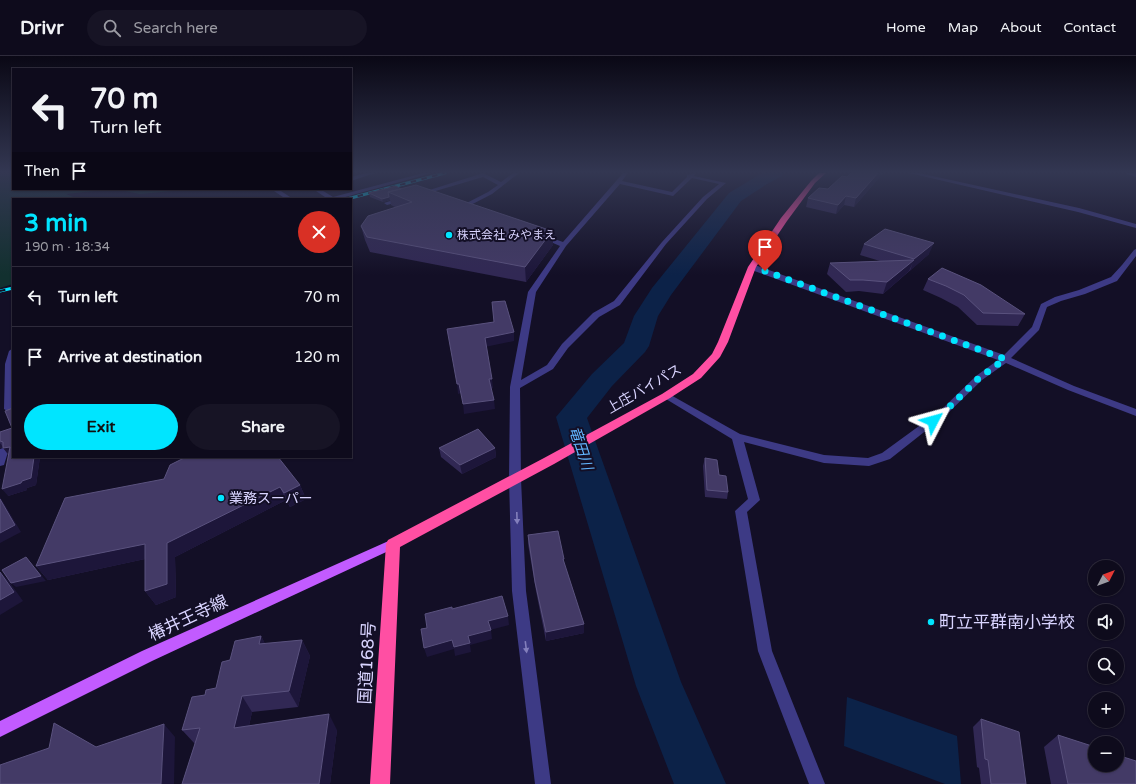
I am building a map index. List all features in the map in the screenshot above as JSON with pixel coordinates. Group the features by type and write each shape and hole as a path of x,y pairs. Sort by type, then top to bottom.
{"highway":[{"name":"上庄バイパス","path":"393,544 647,407 697,376 716,355 723,342 752,267 794,207"},
{"name":"国道168号","path":"380,784 393,544"}],"main road":[{"name":"椿井王寺線","path":"1,727 147,656 393,544"}],"street":[{"path":"456,207 467,211"},
{"path":"543,784 520,591 516,479 515,387 532,292 564,245 597,207"},
{"path":"515,387 550,367 565,346 596,314 617,303 664,243 697,207"},
{"path":"1064,207 1136,226"},
{"path":"534,234 564,245"},
{"path":"666,396 737,437 824,459 869,462 886,456 944,412 979,378 1005,359 1036,328 1044,306 1058,299 1082,292 1114,279 1125,267 1136,251"},
{"path":"752,267 1005,359 1071,388 1136,413"},
{"path":"9,409 4,365 12,353"},
{"path":"737,437 754,500 741,512 765,651 817,784"}],"green space":[{"path":"0,207 12,207 12,284 0,288"}],"water":[{"path":"847,697 957,736 961,784 945,784 844,746"}],"building":[{"name":"株式会社 みやまえ","path":"396,207 481,207 552,231 525,267 367,237 361,226 368,216"},
{"path":"885,229 934,243 914,259 864,244"},
{"path":"914,260 887,282 850,280 830,263"},
{"path":"942,268 981,285 1025,314 983,313 964,295 928,279"},
{"path":"505,301 514,332 485,338 492,379 489,379 494,400 463,404 459,384 457,384 447,329 494,322 492,302"},
{"path":"12,408 12,428 5,411"},
{"path":"12,428 12,458 34,458 31,478 2,489 10,447 3,448 3,442 0,441 0,432"},
{"path":"478,429 495,448 460,465 439,448"},
{"path":"184,458 279,458 300,485 284,493 280,487 167,543 167,584 145,591 145,544 36,566 65,498 164,479 170,465"},
{"path":"705,458 717,460 719,475 726,476 728,492 707,490"},
{"path":"0,499 15,525 0,533"},
{"path":"558,531 563,559 584,624 546,632 535,582 528,535"},
{"path":"26,557 41,576 11,583 2,570"},
{"path":"0,572 14,592 0,600"},
{"path":"502,596 508,616 488,621 491,630 468,636 470,643 454,647 452,640 424,648 421,629 427,628 425,614 452,607 452,609"},
{"path":"261,636 259,644 302,640 289,691 242,696 234,728 329,714 319,784 182,784 200,728 182,730 192,697 205,695 206,690 216,688 222,662 230,660 235,641"},
{"path":"981,719 1019,732 1026,784 991,784 988,760 985,759"},
{"path":"54,723 96,747 164,724 161,784 0,784 0,765 49,748"},
{"path":"1058,735 1088,745 1088,772 1124,772 1124,757 1136,761 1136,784 1068,784"}],"waterway":[{"name":"竜田川","path":"700,784 659,686 571,417 602,380 636,346 646,316 660,293 727,207"}],"railway":[{"path":"0,291 12,288"}],"place":[{"name":"株式会社 みやまえ","path":"449,235"},
{"name":"業務スーパー","path":"221,498"},
{"name":"町立平群南小学校","path":"931,622"}],"route":[{"path":"765,271 1005,359 979,378 933,421"}]}
